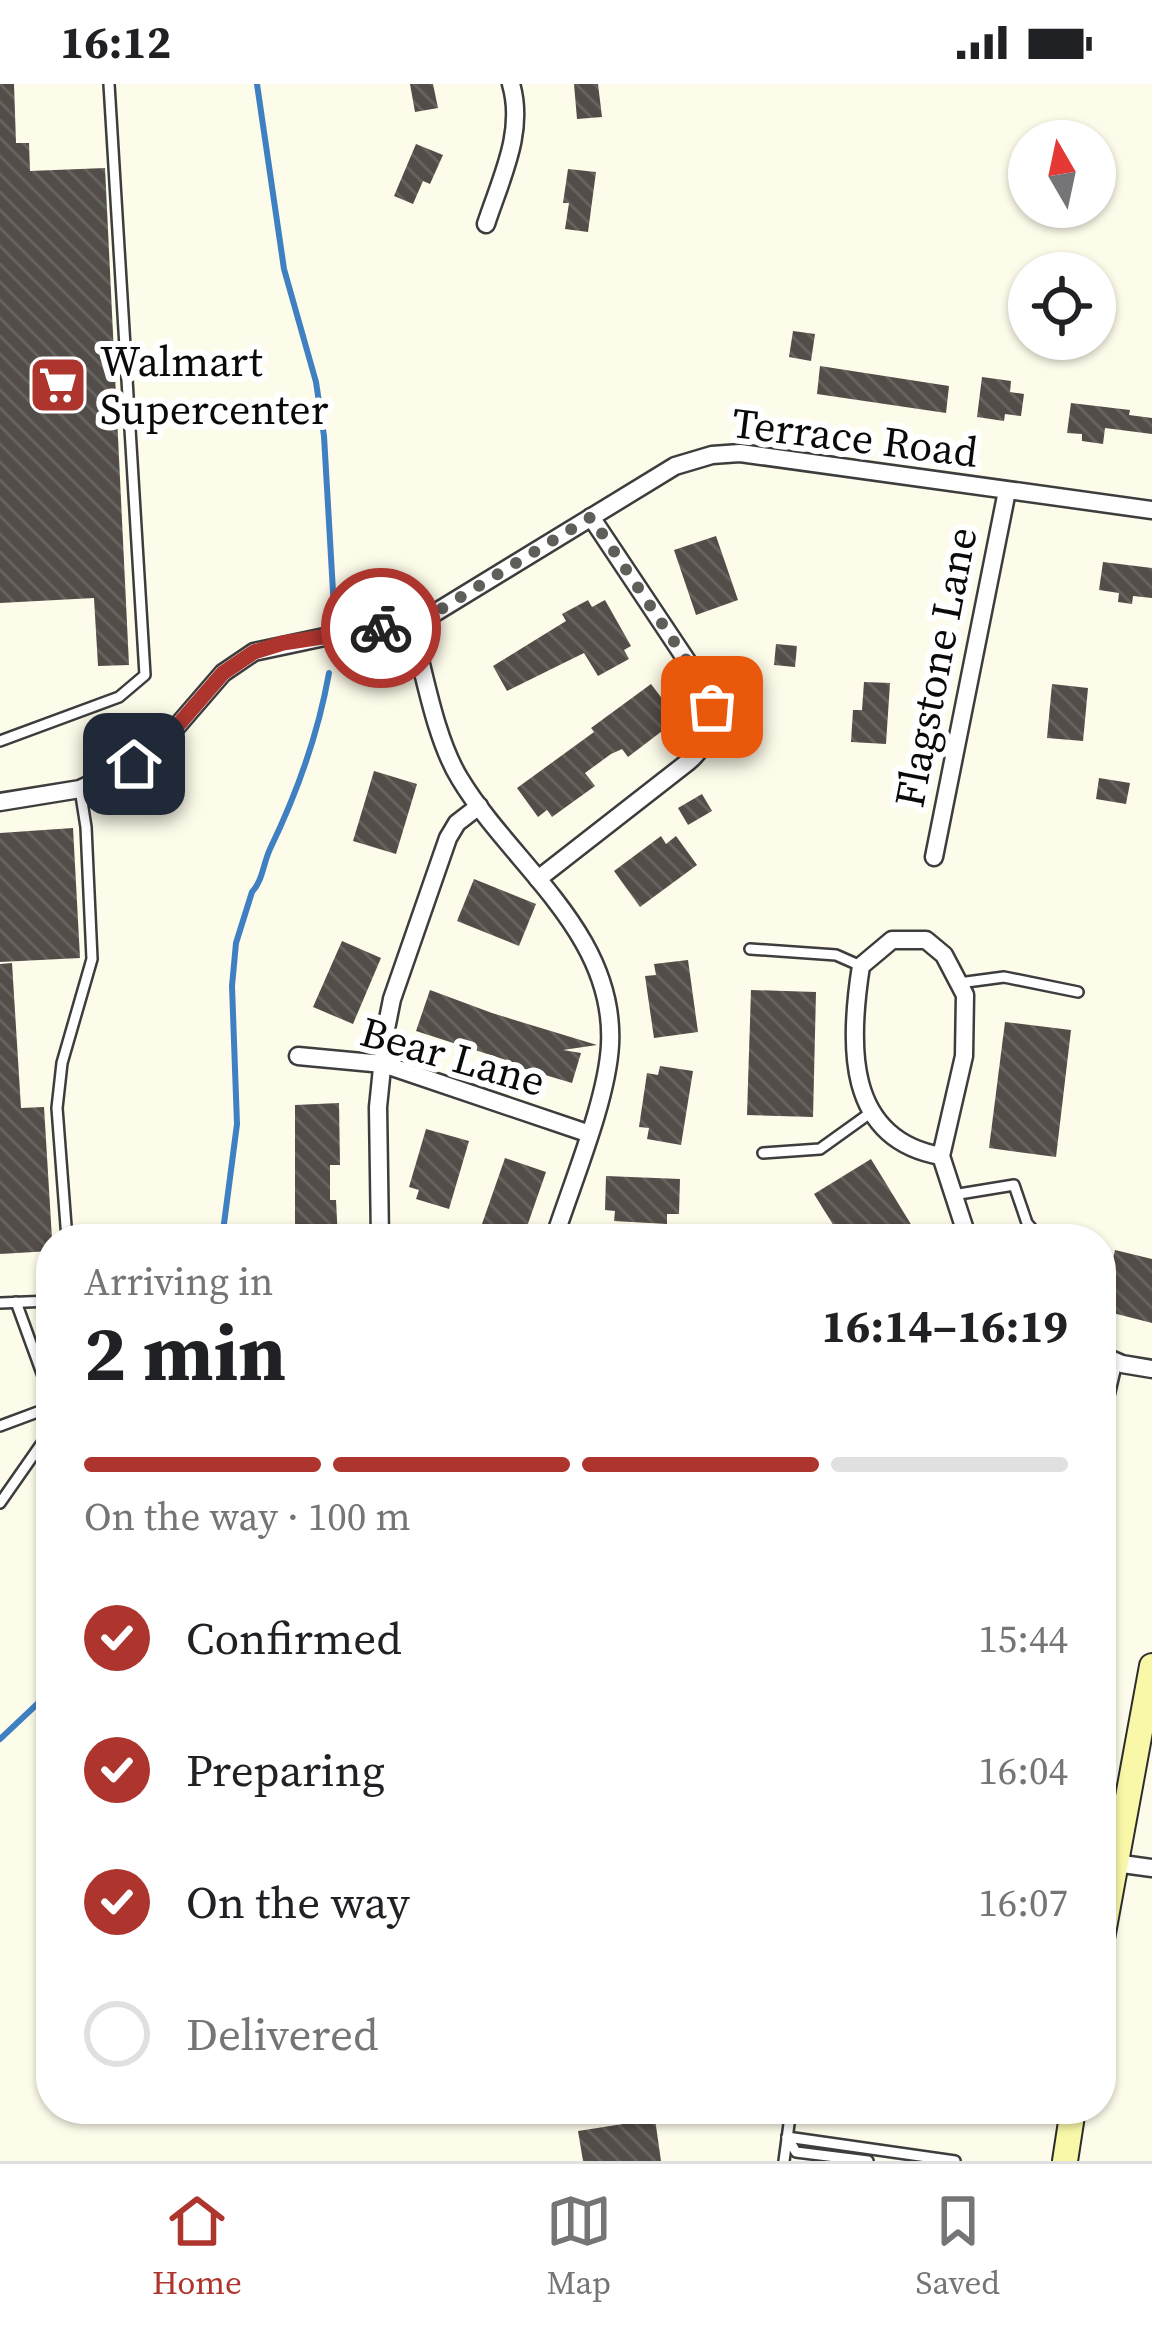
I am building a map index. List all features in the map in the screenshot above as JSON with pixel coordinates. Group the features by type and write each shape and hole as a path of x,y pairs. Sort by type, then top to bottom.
{"street":[{"path":"486,224 515,136 518,112 512,84"},
{"name":"Terrace Road","path":"0,802 80,789 134,764 166,739 223,673 254,652 410,621 458,600 675,466 712,455 740,453 1152,510"},
{"name":"Flagstone Lane","path":"934,857 1007,491"},
{"path":"538,879 688,762 703,749 712,729 712,707 703,685 591,517"},
{"path":"410,621 458,777 577,930 597,967 609,1006 610,1046 603,1090 559,1224"},
{"path":"380,1224 378,1107 392,999 448,838 457,823 479,806"},
{"path":"940,1156 912,1151 889,1135 864,1097 856,1064 853,1018 861,966 892,940 926,940 944,955 965,994 964,1056 940,1156 962,1224"},
{"name":"Bear Lane","path":"298,1056 382,1064 587,1133"},
{"path":"1116,1360 1152,1369"},
{"path":"1116,1858 1152,1666"},
{"path":"1116,1863 1152,1868"},
{"path":"1065,2161 1071,2124"}],"lane":[{"path":"0,741 119,697 146,675 109,84"},
{"path":"66,1224 57,1108 62,1064 92,959 80,789"},
{"path":"750,950 836,955 861,966"},
{"path":"959,983 1004,977 1078,992"},
{"path":"763,1153 820,1149 873,1111"},
{"path":"952,1196 1014,1185 1028,1224"},
{"path":"0,1303 36,1301"},
{"path":"16,1302 36,1360"},
{"path":"0,1426 36,1410"},
{"path":"0,1503 36,1451"},
{"path":"784,2161 788,2124"},
{"path":"787,2137 796,2152 868,2161"},
{"path":"787,2137 955,2161"}],"building":[{"name":"Walmart Supercenter","path":"0,84 14,84 16,143 29,143 30,171 105,168 129,665 98,666 94,598 0,603"},
{"path":"410,84 433,84 438,108 415,112"},
{"path":"574,84 598,84 602,117 577,119"},
{"path":"416,144 443,155 430,184 423,181 413,204 394,196"},
{"path":"568,169 596,172 588,232 565,229"},
{"path":"793,331 815,334 811,361 789,357"},
{"path":"820,366 949,386 946,413 817,394"},
{"path":"982,377 1011,381 1010,392 1024,394 1021,416 1005,414 1004,421 977,417"},
{"path":"1071,403 1130,410 1129,415 1152,418 1152,434 1105,428 1103,444 1082,441 1082,434 1067,433"},
{"path":"716,536 738,600 696,615 674,550"},
{"path":"1103,562 1152,568 1152,598 1133,596 1132,604 1118,602 1119,593 1099,590"},
{"path":"588,600 592,607 605,600 631,646 624,650 629,659 598,676 584,653 507,691 493,666 566,621 562,614"},
{"path":"776,644 797,646 795,667 774,665"},
{"path":"864,682 890,683 886,744 851,742 853,710 862,710"},
{"path":"651,684 670,709 662,715 670,725 628,757 622,749 611,754 585,773 595,786 552,817 547,810 538,817 517,788"},
{"path":"1052,684 1088,688 1083,741 1047,738"},
{"path":"374,771 417,784 396,854 353,841"},
{"path":"1099,778 1130,783 1126,804 1096,799"},
{"path":"702,794 712,811 688,825 678,808"},
{"path":"73,828 80,958 0,962 0,833"},
{"path":"661,836 666,844 676,836 697,865 640,907 614,871"},
{"path":"474,879 536,904 519,946 457,921"},
{"path":"342,941 381,958 353,1024 313,1007"},
{"path":"688,960 698,1032 654,1038 645,976 656,975 654,964"},
{"path":"12,963 21,1108 44,1107 51,1224 36,1224 36,1252 0,1254 0,964"},
{"path":"430,990 597,1045 563,1050 581,1053 572,1083 505,1063 416,1031"},
{"path":"751,990 816,992 813,1117 747,1115"},
{"path":"1005,1022 1071,1030 1056,1157 989,1148"},
{"path":"660,1066 693,1071 681,1145 647,1139 649,1128 639,1127 647,1073 658,1075"},
{"path":"339,1103 340,1165 330,1165 330,1200 336,1200 337,1224 295,1224 295,1105"},
{"path":"426,1129 469,1141 449,1209 416,1199 419,1190 409,1187"},
{"path":"505,1158 546,1172 528,1224 482,1224"},
{"path":"871,1159 911,1224 833,1224 814,1194"},
{"path":"606,1176 680,1179 679,1214 667,1214 667,1224 614,1221 615,1211 605,1210"},
{"path":"1116,1250 1152,1259 1152,1323 1116,1314"},
{"path":"656,2124 661,2161 583,2161 578,2131"}],"waterway":[{"path":"257,84 284,269 316,382 324,436 334,609"},
{"path":"224,1224 237,1124 232,986 236,943 306,763 329,673"},
{"path":"0,1739 36,1705"}],"way so far":[{"path":"381,628 433,614 591,517 703,685 712,707"}],"place":[{"name":"Walmart Supercenter","path":"58,385"}],"route":[{"path":"134,764 166,739 223,673 254,652 381,628"}]}
